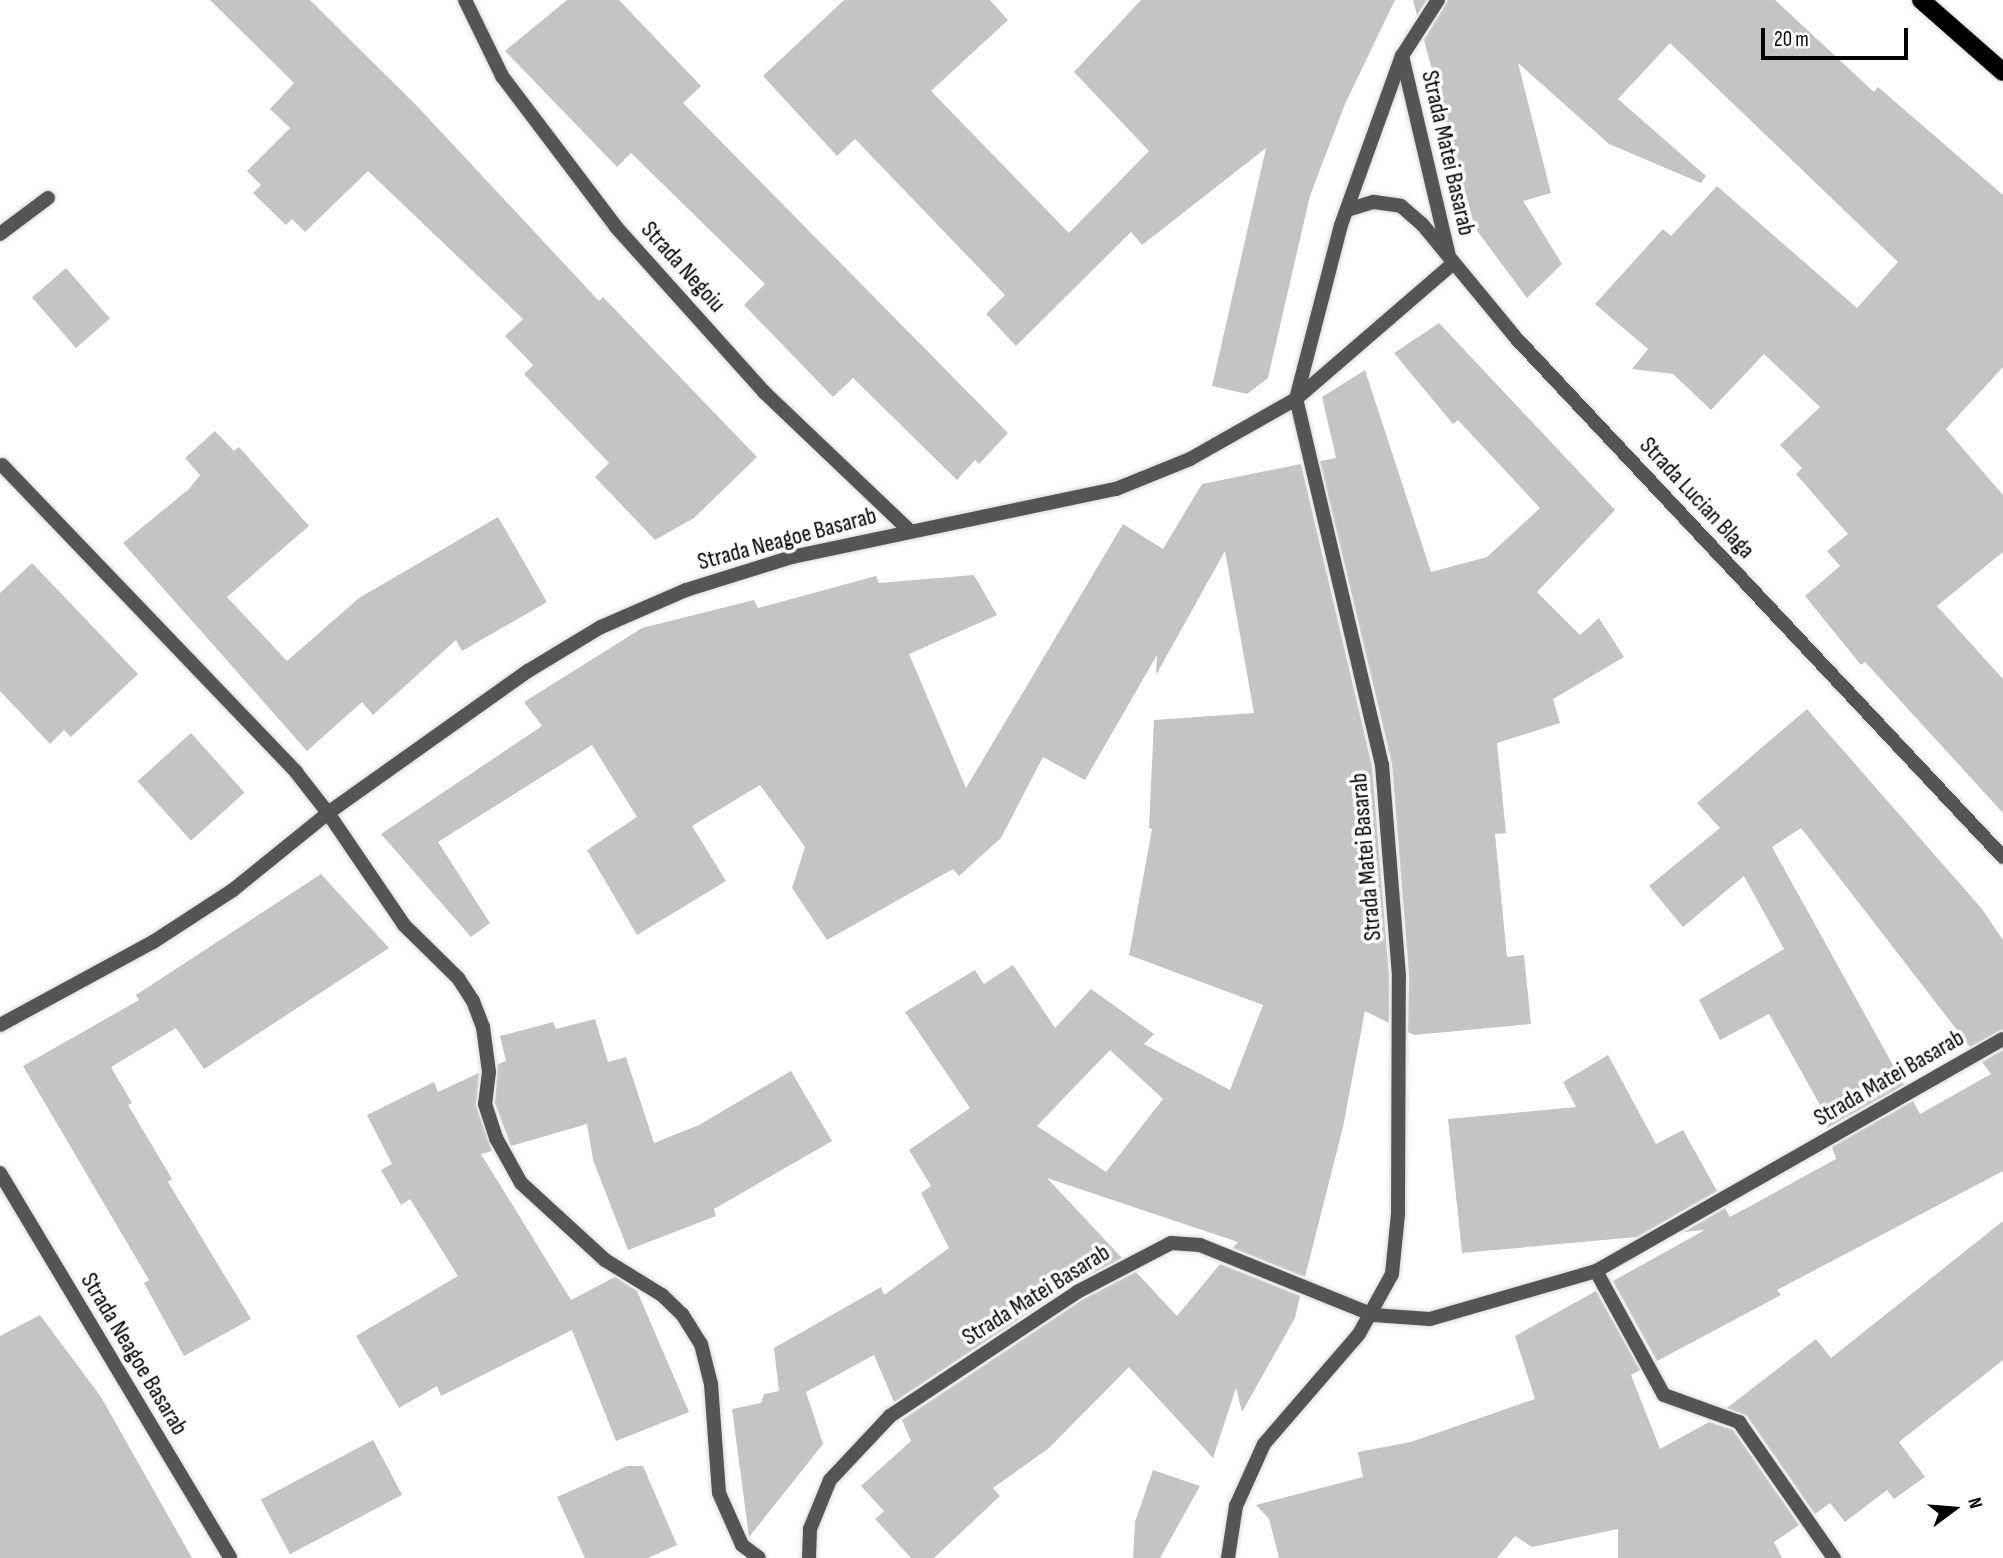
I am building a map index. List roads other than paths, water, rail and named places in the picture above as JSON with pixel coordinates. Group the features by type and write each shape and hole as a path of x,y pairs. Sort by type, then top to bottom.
{"main road":[{"path":"1921,0 2003,72"}],"street":[{"name":"Strada Negoiu","path":"465,0 502,76 616,227 764,392 910,531"},
{"name":"Strada Matei Basarab","path":"1228,1558 1236,1506 1264,1444 1373,1315 1392,1274 1398,1214 1399,976 1382,765 1296,399 1347,210 1402,56 1438,0"},
{"name":"Strada Matei Basarab","path":"1296,399 1451,265 1402,56"},
{"path":"0,234 48,198"},
{"name":"Strada Lucian Blaga","path":"1347,210 1374,202 1401,206 1422,224 1451,265 2003,857"},
{"name":"Strada Neagoe Basarab","path":"0,1025 153,942 233,890 328,813 528,671 601,627 699,586 792,557 1116,489 1190,459 1296,399"},
{"path":"2,465 296,772 328,813 404,925 458,978 473,1001 485,1038 489,1072 485,1104 496,1138 521,1183 605,1260 662,1295 682,1314 701,1344 711,1384 719,1493 742,1545 759,1558"},
{"name":"Strada Matei Basarab","path":"809,1558 810,1530 830,1480 890,1416 1077,1292 1171,1243 1200,1245 1373,1315 1430,1319 1596,1271 2003,1039"},
{"name":"Strada Neagoe Basarab","path":"0,1173 230,1558"},
{"path":"1596,1271 1664,1395 1739,1422 1833,1558"}]}
